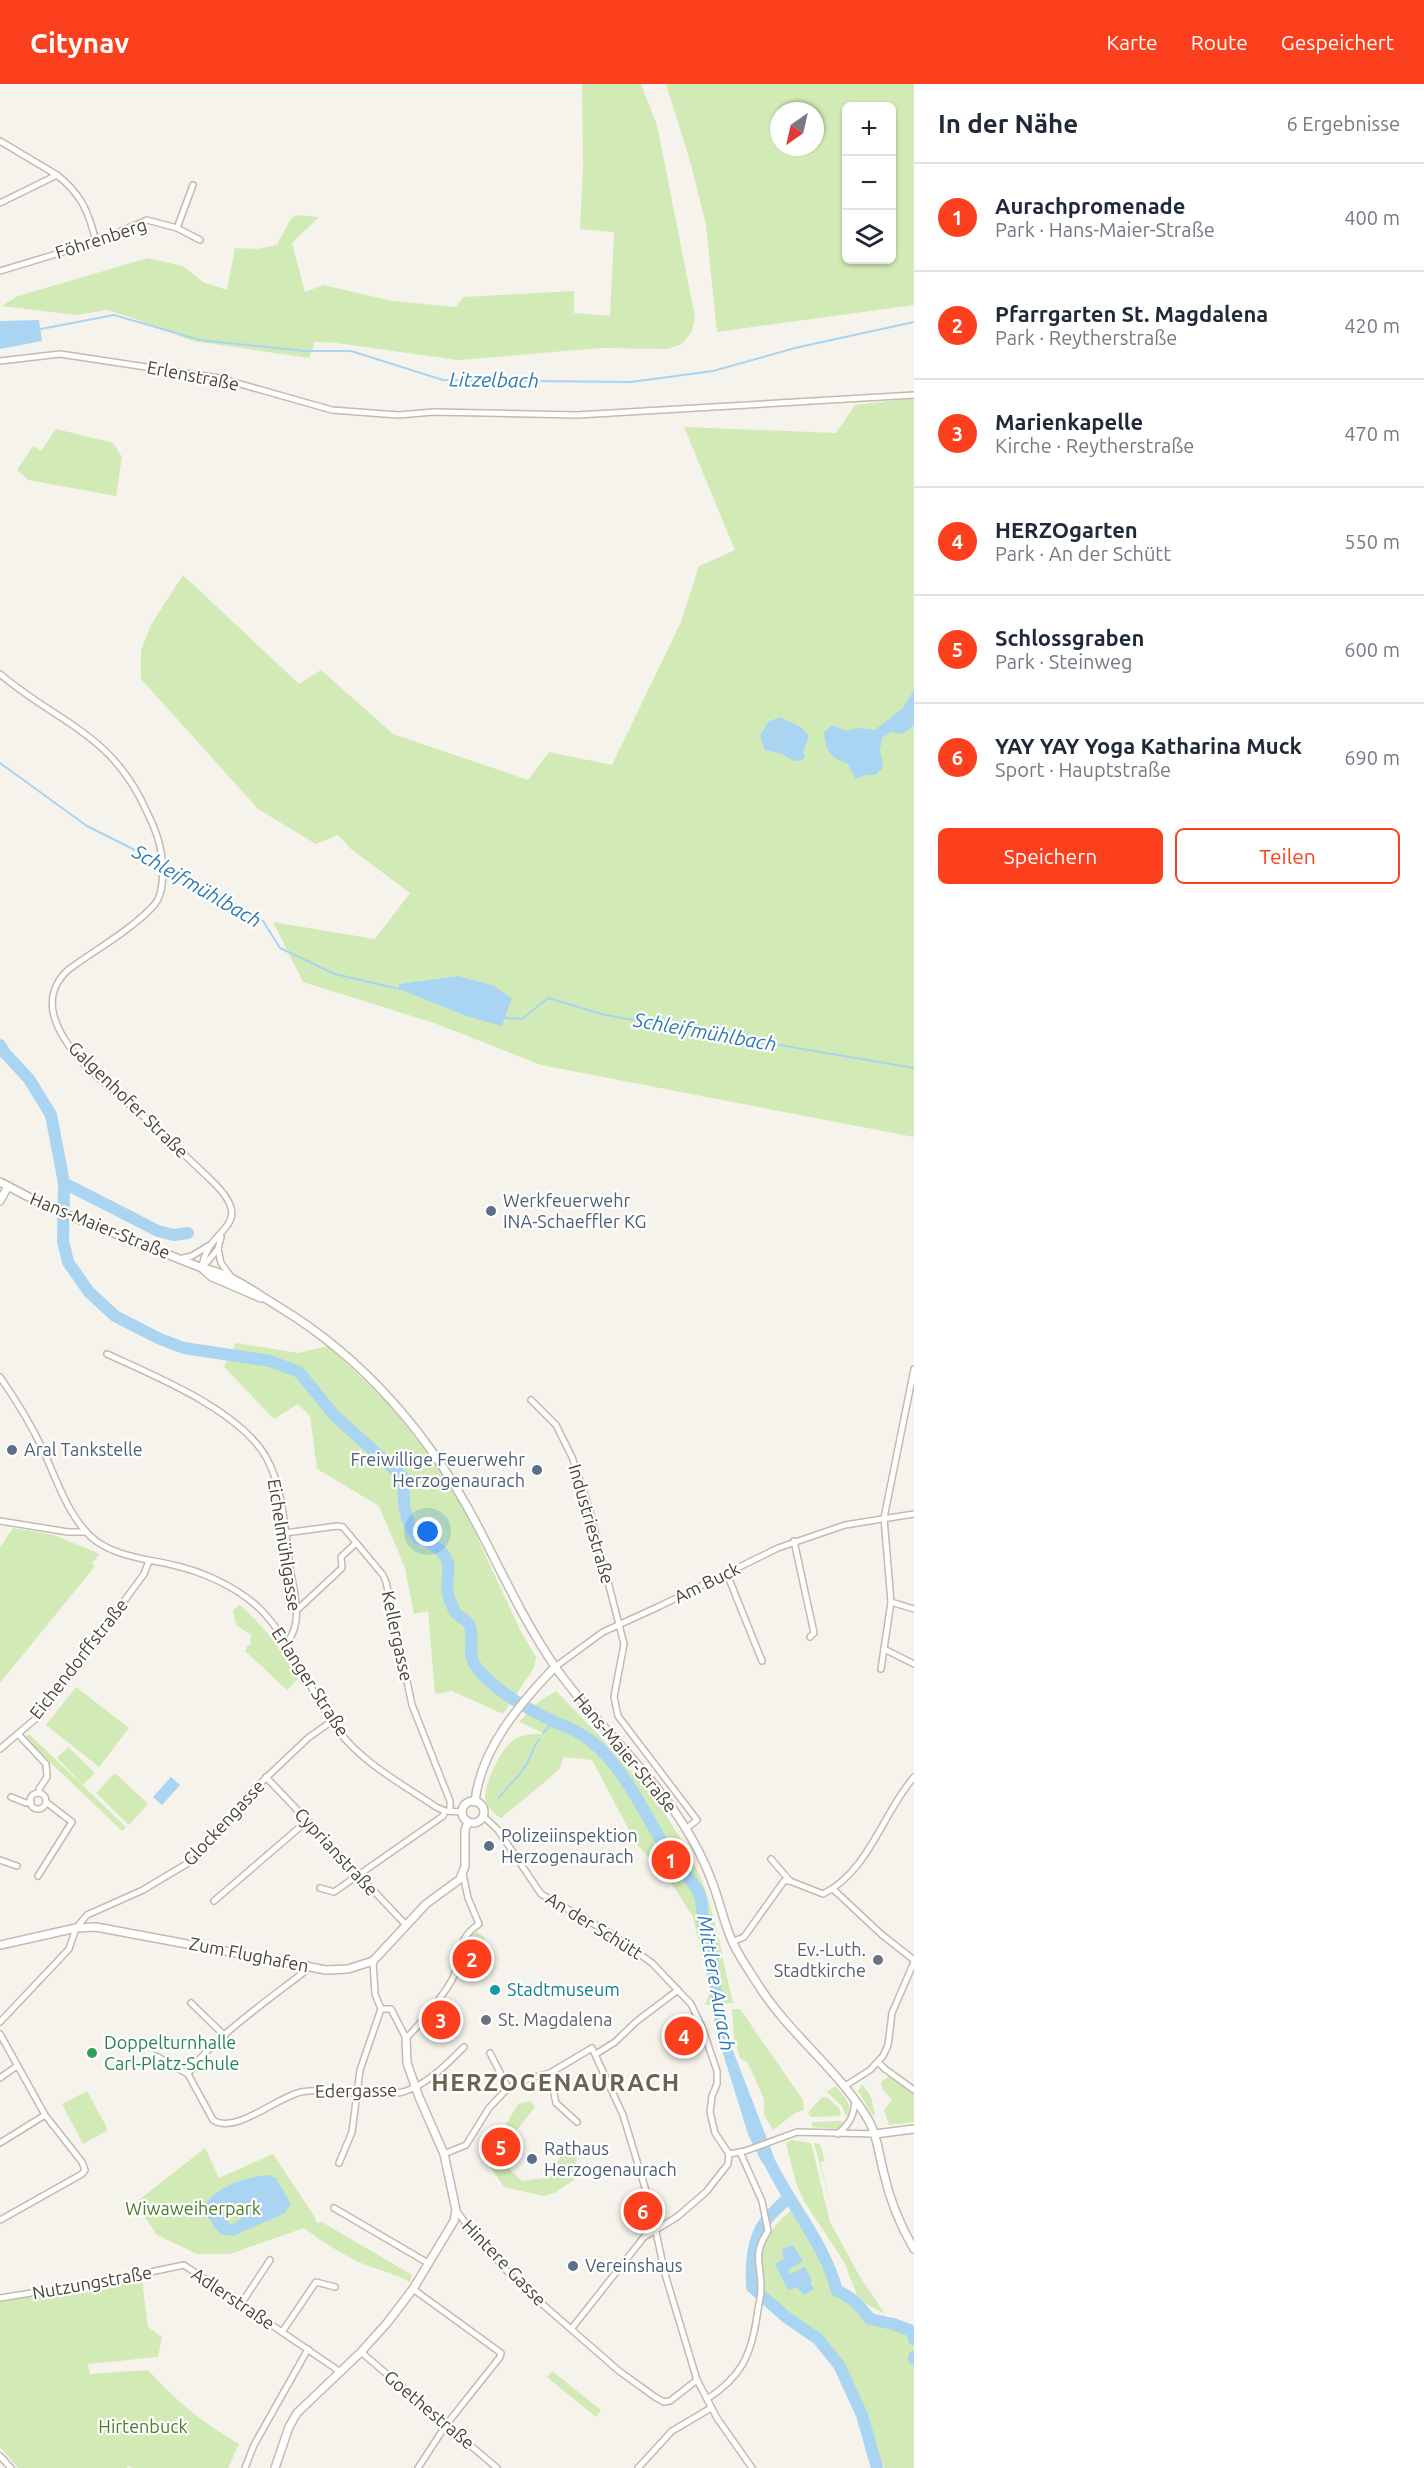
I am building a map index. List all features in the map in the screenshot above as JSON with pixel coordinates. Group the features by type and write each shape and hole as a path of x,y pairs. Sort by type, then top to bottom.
{"street":[{"path":"0,141 57,175 73,188 90,216 96,242"},
{"path":"0,203 57,175"},
{"path":"177,228 193,185"},
{"name":"Föhrenberg","path":"0,271 96,242 147,220 177,228 200,240"},
{"name":"Erlenstraße","path":"0,361 60,354 219,378 332,410 384,414 434,412 577,415 914,395"},
{"name":"Galgenhofer Straße","path":"0,674 15,687 79,727 113,757 139,793 152,822 163,868 157,902 58,979 52,1002 54,1015 70,1047 81,1060 225,1194 233,1211 221,1235 218,1249 202,1268"},
{"name":"Hans-Maier-Straße","path":"0,1182 48,1207 233,1279 333,1345 372,1380 407,1418 445,1468 555,1667 594,1717 659,1790 686,1829 714,1888 732,1942 772,2004 855,2100 875,2134 894,2210 914,2249"},
{"path":"0,1201 8,1186"},
{"name":"Galgenhofer Straße","path":"179,1259 192,1256 221,1235"},
{"name":"Galgenhofer Straße","path":"202,1268 204,1254 212,1243"},
{"path":"218,1249 221,1263 233,1279"},
{"name":"Hans-Maier-Straße","path":"202,1268 212,1277 269,1301"},
{"name":"Eichelmühlgasse","path":"107,1354 205,1403 254,1440 271,1468 285,1533 296,1611 296,1630 287,1642"},
{"path":"880,1669 891,1602 884,1518 914,1369"},
{"name":"Erlanger Straße","path":"0,1377 44,1451 68,1503 86,1532 115,1551 148,1561 184,1568 230,1588 257,1607 287,1642 307,1681 332,1721 363,1756 436,1807 447,1811 462,1812"},
{"name":"Industriestraße","path":"531,1400 556,1425 572,1457 590,1508 620,1624 624,1654 614,1706 623,1725 697,1820 686,1829"},
{"name":"Am Buck","path":"555,1667 582,1646 620,1624 794,1541 845,1525 914,1514"},
{"path":"0,1521 69,1532 86,1532"},
{"name":"Kellergasse","path":"285,1533 343,1527 386,1582 412,1705 450,1801 447,1811"},
{"path":"794,1541 814,1633 810,1637"},
{"path":"296,1611 342,1568 341,1557 356,1543"},
{"name":"Eichendorffstraße","path":"0,1749 48,1706 144,1574 148,1561"},
{"path":"727,1574 762,1661"},
{"path":"891,1602 914,1609"},
{"path":"884,1649 914,1664"},
{"path":"475,1802 477,1784 485,1762 509,1723 555,1667"},
{"name":"Glockengasse","path":"76,1928 87,1915 143,1890 193,1860 266,1777 308,1738 332,1721"},
{"path":"18,1734 46,1764 47,1777 39,1793"},
{"name":"Cyprianstraße","path":"266,1777 406,1925"},
{"path":"732,1942 744,1937 784,1881 790,1881 823,1894 833,1889 861,1861 896,1800 914,1777"},
{"path":"39,1793 32,1796 31,1802 34,1807 39,1808 46,1802"},
{"path":"38,1876 72,1822 46,1802 45,1797 39,1793"},
{"path":"11,1797 26,1803 31,1802"},
{"path":"381,2009 390,2009 406,2038 423,2020 451,1980 465,1936 479,1924 468,1898 463,1874 468,1822 462,1812 468,1803 475,1802 482,1807 483,1816 475,1823 468,1822"},
{"path":"320,1888 334,1892 447,1811"},
{"name":"An der Schütt","path":"483,1816 498,1830 542,1894 623,1941 652,1962 691,2004 714,2059 717,2084 712,2096 710,2112 715,2133 729,2154"},
{"path":"214,1901 307,1821"},
{"path":"771,1859 790,1881"},
{"path":"0,1860 16,1866"},
{"path":"339,2163 352,2132 360,2070 381,2009 375,1994 373,1961 438,1893 463,1874"},
{"path":"833,1889 914,1961 892,2013 888,2045 878,2062 870,2070 845,2086"},
{"path":"0,2022 69,1949 76,1928"},
{"name":"Zum Flughafen","path":"0,1945 76,1928 102,1928 335,1970 373,1961"},
{"path":"156,2056 188,2074 225,2036 304,1972 308,1965"},
{"path":"596,2054 615,2042 637,2021 678,1990"},
{"path":"191,2003 225,2036"},
{"path":"0,2034 45,2115 82,2162 85,2170 82,2174 0,2220"},
{"name":"Hintere Gasse","path":"406,2038 407,2063 444,2154 456,2210 472,2232 517,2282 619,2371 664,2402 670,2401 697,2380"},
{"path":"415,2087 444,2067 464,2047"},
{"path":"444,2154 466,2145 489,2108 508,2088 527,2079 549,2073 592,2048 623,2115 656,2229 663,2267 697,2380 711,2408 752,2468"},
{"path":"490,2053 508,2088"},
{"path":"878,2062 914,2090"},
{"path":"0,2078 18,2066"},
{"path":"549,2073 556,2103 577,2122"},
{"name":"Edergasse","path":"188,2074 213,2120 219,2124 232,2124 302,2092 357,2095 404,2091 415,2087"},
{"path":"838,2134 850,2123 854,2114 855,2100"},
{"path":"0,2143 45,2115"},
{"path":"572,2328 632,2251 656,2229 690,2208 706,2192 728,2164 729,2154 797,2132 875,2134 914,2129"},
{"path":"707,2399 720,2390 740,2370 751,2345 758,2308 760,2293 758,2254 761,2240 768,2231 762,2200 742,2151"},
{"path":"334,2208 428,2263"},
{"path":"275,2468 293,2419 339,2371 361,2352 395,2313 454,2221 456,2210"},
{"path":"240,2304 270,2260"},
{"name":"Adlerstraße","path":"184,2265 339,2371"},
{"name":"Nutzungstraße","path":"0,2298 112,2280 184,2265"},
{"name":"Adlerstraße","path":"282,2332 316,2282 335,2287"},
{"path":"412,2289 501,2353 446,2425 420,2467"},
{"path":"245,2468 254,2445 308,2349"},
{"name":"Goethestraße","path":"361,2352 497,2468"},
{"path":"638,2468 672,2431 711,2408"},
{"path":"0,2456 11,2468"}],"green space":[{"path":"582,84 641,84 657,125 695,317 692,331 682,344 668,349 601,348 458,360 315,342 309,358 193,341 107,310 77,315 1,306 18,296 148,258 183,266 203,282 227,290 235,248 257,249 277,245 290,220 296,215 319,217 292,243 305,292 323,285 392,301 456,307 463,297 574,291 574,313 610,316 614,232 580,229 583,168"},
{"path":"666,84 914,84 914,305 717,332 706,225 690,161"},
{"path":"914,398 914,1137 541,1065 434,1023 303,982 273,922 375,939 410,893 351,849 338,835 316,844 258,809 141,679 141,650 152,623 183,575 299,684 321,670 393,734 528,780 549,752 612,765 681,622 699,566 735,550 684,427 836,433 855,405","holes":["458,976 492,985 466,1016 399,988 399,984"]},
{"path":"56,429 113,443 122,457 116,496 28,480 17,470 33,446 41,451"},
{"path":"236,1343 298,1353 328,1346 388,1403 435,1463 465,1511 521,1632 536,1657 534,1668 503,1714 452,1691 435,1694 428,1611 414,1614 405,1568 379,1506 317,1469 310,1416 298,1404 274,1419 224,1367"},
{"path":"13,1528 54,1535 100,1554 92,1563 95,1566 0,1683 0,1547"},
{"path":"240,1605 272,1639 298,1679 287,1690 245,1651 246,1647 251,1644 252,1636 236,1625 233,1610"},
{"path":"76,1687 129,1728 99,1767 46,1725"},
{"path":"556,1691 642,1784 679,1836 706,1892 733,2003 705,2005 710,1991 693,1917 666,1875 637,1845 592,1760 564,1757 560,1768 553,1775 501,1818 487,1805 486,1788 506,1748 513,1740 522,1736 545,1734 519,1722 538,1702"},
{"path":"29,1734 126,1827 122,1831 25,1738"},
{"path":"68,1747 95,1773 83,1785 57,1758"},
{"path":"115,1773 148,1804 129,1825 96,1793"},
{"path":"477,1932 485,1938 481,1945 487,1949 478,1967 473,1966 465,1976 459,1970 462,1954 466,1943"},
{"path":"732,2009 740,2009 803,2100 804,2110 795,2113 773,2130 764,2115 764,2099 748,2063 740,2058 734,2038"},
{"path":"692,2027 696,2037 675,2046 671,2036"},
{"path":"892,2074 914,2090 914,2122 889,2125 884,2110 892,2100 883,2090 881,2082"},
{"path":"862,2084 871,2097 875,2114 873,2116 858,2091"},
{"path":"835,2086 849,2104 849,2118 842,2106 827,2092"},
{"path":"87,2091 108,2130 83,2144 62,2104"},
{"path":"822,2097 828,2098 839,2108 841,2114 839,2116 811,2117 808,2113"},
{"path":"530,2101 535,2107 517,2130 503,2163 522,2181 550,2177 562,2153 577,2157 574,2180 554,2193 544,2196 504,2187 489,2165 488,2155 518,2104"},
{"path":"842,2121 843,2125 838,2129 813,2127 811,2122"},
{"path":"791,2140 811,2143 830,2222 860,2277 885,2314 859,2300 844,2262 804,2201 796,2183 786,2143"},
{"path":"814,2143 820,2144 825,2161 820,2162 836,2225"},
{"name":"Wiwaweiherpark","path":"205,2148 219,2178 273,2154 317,2223 322,2222 412,2275 410,2282 354,2259 304,2228 230,2254 197,2254 157,2235 135,2203"},
{"path":"795,2208 820,2248 837,2291 852,2299 870,2319 912,2331 914,2339 914,2468 884,2468 882,2462 875,2460 861,2412 839,2366 818,2340 766,2301 761,2263 762,2251 773,2229"},
{"name":"Hirtenbuck","path":"142,2280 148,2327 162,2337 158,2357 88,2364 90,2374 148,2370 191,2411 239,2444 228,2468 132,2468 129,2466 126,2468 18,2468 0,2447 0,2301"},
{"path":"552,2371 601,2410 596,2417 547,2377"}],"water":[{"path":"39,320 42,341 0,349 0,321"},
{"path":"914,690 914,725 903,734 891,732 882,738 880,750 883,767 876,775 866,775 856,779 847,763 836,759 830,752 824,732 832,725 847,731 857,728 875,730 903,708"},
{"path":"780,717 801,727 809,736 803,752 805,758 795,761 779,753 765,750 760,736 768,722"},
{"path":"458,976 492,985 512,998 502,1026 466,1016 399,989 399,984"},
{"path":"171,1777 180,1785 162,1805 153,1797"},
{"path":"717,1958 732,2048 774,2157 762,2163 748,2134 716,2031 706,1960"},
{"path":"269,2175 276,2178 291,2204 285,2213 233,2236 220,2234 204,2212 204,2205 224,2188 242,2180","holes":["234,2211 241,2219 231,2225 226,2219"]},
{"path":"793,2245 803,2261 788,2270 790,2274 805,2267 814,2289 804,2295 797,2287 788,2290 775,2264 784,2259 782,2249"}],"waterway":[{"name":"Litzelbach","path":"41,329 114,315 200,340 304,351 351,351 443,380 631,382 713,371 795,348 914,322"},
{"name":"Schleifmühlbach","path":"0,763 87,826 185,875 263,921 280,948 335,974 399,989"},
{"name":"Schleifmühlbach","path":"505,1018 522,1019 548,998 605,1015 914,1068"},
{"name":"Mittlere Aurach","path":"0,1045 29,1079 51,1115 64,1183 63,1241 68,1262 89,1292 115,1316 160,1339 184,1348 270,1361 299,1372 335,1416 404,1478 404,1503 409,1524 418,1538 427,1541 444,1554 448,1563 448,1595 455,1612 469,1624 472,1635 473,1662 493,1685 534,1711 583,1735 615,1765 669,1853 699,1893 714,1973"},
{"name":"Mittlere Aurach","path":"64,1183 158,1231 174,1235 188,1233"},
{"path":"543,1733 554,1721"},
{"path":"499,1798 523,1770 539,1739"},
{"name":"Mittlere Aurach","path":"762,2147 820,2248 837,2291 852,2299 870,2319 912,2331 914,2339"},
{"name":"Mittlere Aurach","path":"789,2197 767,2219 757,2237 752,2262 752,2287 786,2317 818,2339 839,2365 862,2415 877,2468"}],"place":[{"name":"Werkfeuerwehr INA-Schaeffler KG","path":"491,1211"},
{"name":"Aral Tankstelle","path":"12,1450"},
{"name":"Freiwillige Feuerwehr Herzogenaurach","path":"537,1470"},
{"name":"Polizeiinspektion Herzogenaurach","path":"489,1846"},
{"name":"Aurachpromenade","path":"671,1860"},
{"name":"Pfarrgarten St. Magdalena","path":"472,1959"},
{"name":"Ev.-Luth. Stadtkirche","path":"878,1960"},
{"name":"Stadtmuseum","path":"495,1990"},
{"name":"Marienkapelle","path":"441,2020"},
{"name":"St. Magdalena","path":"486,2020"},
{"name":"HERZOgarten","path":"684,2036"},
{"name":"Doppelturnhalle Carl-Platz-Schule","path":"92,2053"},
{"name":"Schlossgraben","path":"501,2147"},
{"name":"Rathaus Herzogenaurach","path":"532,2159"},
{"name":"YAY YAY Yoga Katharina Muck","path":"643,2211"},
{"name":"Vereinshaus","path":"573,2266"}],"district":[{"name":"HERZOGENAURACH","path":"556,2083"}]}
